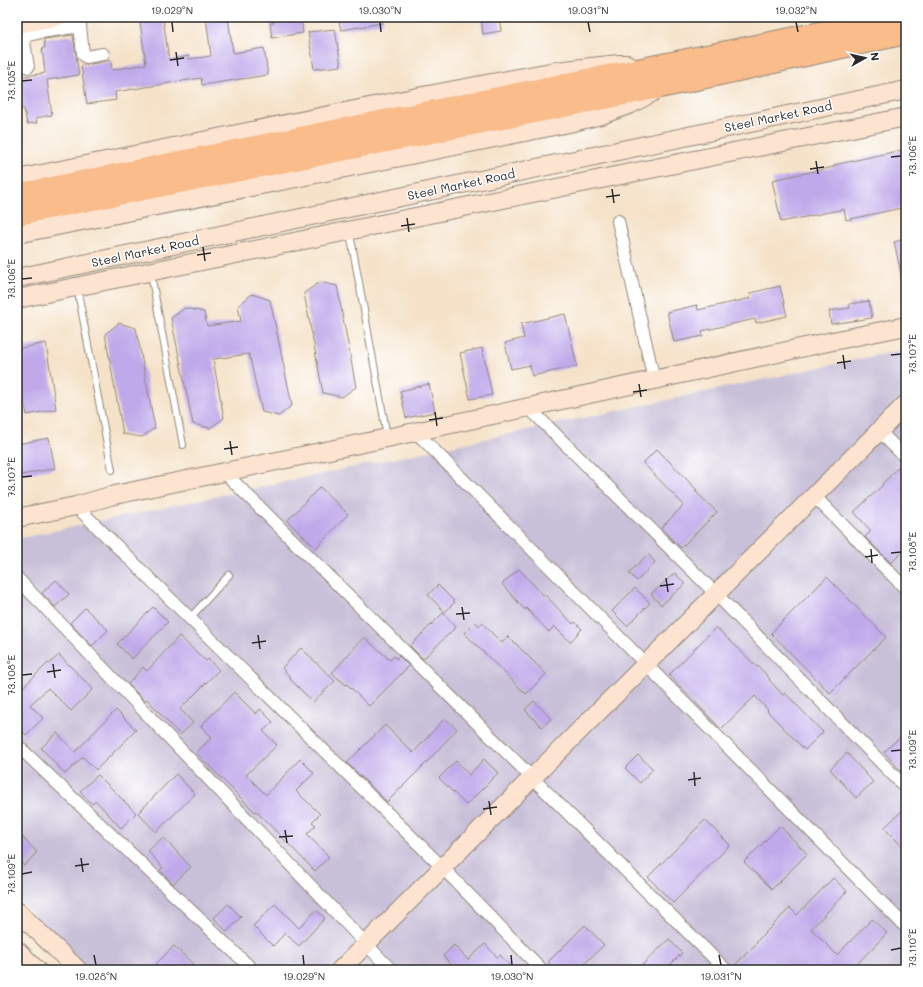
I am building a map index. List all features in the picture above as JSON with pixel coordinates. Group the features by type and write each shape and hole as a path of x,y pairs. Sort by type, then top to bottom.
{"highway":[{"path":"17,195 900,17"},
{"path":"17,214 665,86 906,33"}],"street":[{"path":"19,28 56,17"},
{"path":"19,28 41,32 79,22 83,54 86,57 103,54"},
{"path":"19,28 28,67"},
{"path":"17,179 407,99 549,73 619,64 665,64"},
{"path":"17,234 594,117 631,104 665,86"},
{"name":"Steel Market Road","path":"17,278 906,90"},
{"name":"Steel Market Road","path":"17,299 906,117"},
{"path":"600,154 605,178"},
{"path":"618,221 654,380"},
{"path":"147,251 151,271"},
{"path":"72,267 76,287"},
{"path":"17,518 76,506 110,496 906,326"},
{"path":"340,970 906,404"},
{"path":"528,407 716,594 906,788"},
{"path":"415,431 906,927"},
{"path":"878,432 906,458"},
{"path":"224,472 726,970"},
{"path":"814,496 906,589"},
{"path":"76,506 442,867 542,970"},
{"path":"17,578 392,970"},
{"path":"17,745 253,970"},
{"path":"17,911 78,970"},
{"path":"17,950 37,970"}],"lane":[{"path":"350,230 387,438"},
{"path":"151,271 184,445"},
{"path":"76,287 112,470"},
{"path":"190,618 229,575"}],"shaded area":[{"path":"906,349 906,970 88,970 17,899 17,539"}],"building":[{"path":"206,17 228,17 233,53 264,48 268,75 202,85 201,78 115,92 116,100 87,104 81,66 111,60 112,70 146,64 140,22 163,18 169,60 189,56 189,59 211,56"},
{"path":"273,17 301,17 303,33 272,38 270,23 274,23"},
{"path":"338,17 382,17 383,23 341,30"},
{"path":"481,17 499,17 501,31 483,34"},
{"path":"335,29 341,66 314,69 308,32"},
{"path":"73,35 79,75 47,80 52,115 36,118 37,123 27,124 24,109 20,109 18,96 22,95 19,77 45,73 42,48 45,48 44,39"},
{"path":"906,149 906,207 846,220 844,209 781,222 772,180 834,167 834,165"},
{"path":"906,239 906,277 902,277 894,242"},
{"path":"320,282 337,286 356,387 342,397 323,393 304,293"},
{"path":"780,286 787,316 756,323 755,319 702,331 703,336 674,342 667,312 697,305 698,310 751,298 750,293"},
{"path":"252,294 270,300 292,405 279,416 262,412 249,354 213,359 224,418 210,428 193,424 171,318 185,308 204,312 207,326 241,321 238,306"},
{"path":"869,301 872,318 831,324 829,311 850,308 849,304"},
{"path":"565,314 577,366 532,376 530,365 511,369 505,343 524,338 521,324"},
{"path":"119,323 136,328 155,428 142,437 123,434 105,334"},
{"path":"46,343 56,409 27,415 20,382 17,383 17,349"},
{"path":"482,348 492,395 470,399 460,353"},
{"path":"429,384 435,412 406,418 400,391"},
{"path":"49,438 55,468 17,476 17,444"},
{"path":"657,449 697,490 695,491 717,512 681,548 661,528 684,505 643,463"},
{"path":"901,465 906,471 906,549 891,563 865,537 871,531 854,512 883,485 882,484"},
{"path":"320,487 348,514 316,548 287,521"},
{"path":"648,554 655,562 637,581 629,573"},
{"path":"519,569 573,624 575,622 582,629 570,642 554,626 549,632 526,608 525,610 502,584"},
{"path":"675,573 685,584 661,605 651,594"},
{"path":"827,577 886,637 830,693 771,633"},
{"path":"56,580 69,594 55,607 42,593"},
{"path":"438,585 455,602 445,612 428,595"},
{"path":"635,588 650,603 627,626 612,611"},
{"path":"153,607 168,622 132,659 117,644"},
{"path":"85,608 108,630 92,646 70,623"},
{"path":"443,613 456,627 423,659 410,646"},
{"path":"475,622 480,626 482,623 502,643 508,636 546,674 526,694 464,633"},
{"path":"716,627 757,667 758,666 783,695 785,693 823,732 805,750 767,711 768,710 755,696 721,729 669,675"},
{"path":"179,636 206,661 208,659 219,670 180,709 193,723 180,735 147,699 145,701 128,684 143,667 147,671"},
{"path":"364,637 390,660 394,656 397,659 399,656 409,666 369,706 347,684 346,685 332,673"},
{"path":"301,648 335,681 313,702 290,679 291,678 282,668"},
{"path":"59,655 93,689 71,711 48,688 30,705 43,718 26,735 17,725 17,693 48,663 49,664"},
{"path":"234,692 256,714 260,709 273,722 263,731 277,745 246,775 266,795 300,759 314,773 296,791 320,814 312,822 316,825 307,834 329,857 315,871 196,753 212,737 201,726"},
{"path":"534,701 551,719 542,727 525,710"},
{"path":"116,710 136,730 96,770 83,757 65,774 41,748 57,733 75,752"},
{"path":"445,718 457,729 387,802 347,763 385,725 413,753"},
{"path":"906,732 906,777 884,752"},
{"path":"847,753 873,782 856,798 830,769"},
{"path":"638,755 653,769 640,783 625,768"},
{"path":"484,759 498,773 466,805 439,778 456,761 469,775"},
{"path":"176,774 195,794 156,832 138,813"},
{"path":"98,775 136,813 121,828 96,801 92,804 80,791"},
{"path":"906,807 906,850 884,828"},
{"path":"705,820 730,845 673,903 648,877"},
{"path":"780,826 807,854 772,889 744,862"},
{"path":"17,832 37,852 24,866 17,859"},
{"path":"163,837 191,867 173,884 160,870 163,868 148,851"},
{"path":"833,878 847,891 811,929 837,955 872,919 887,933 851,970 733,970 733,967 790,908 797,915"},
{"path":"228,904 241,917 227,932 214,918"},
{"path":"275,904 299,928 316,910 325,918 299,946 285,933 273,946 253,926"},
{"path":"585,925 604,945 578,970 556,970 548,962"},
{"path":"669,939 682,953 665,970 637,970"},
{"path":"485,944 497,957 500,955 514,970 457,970 443,956 454,945 468,960"},
{"path":"174,946 199,970 150,970"}]}
